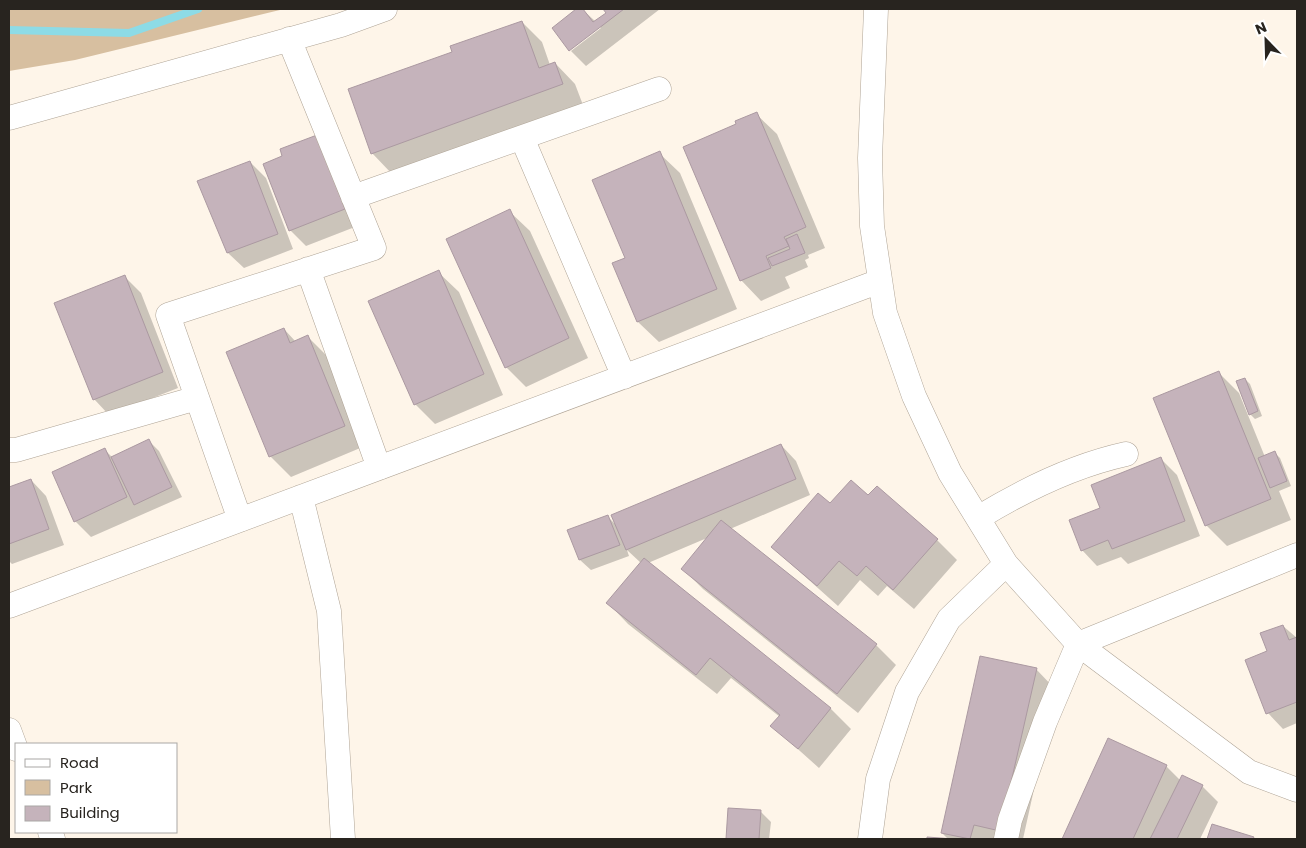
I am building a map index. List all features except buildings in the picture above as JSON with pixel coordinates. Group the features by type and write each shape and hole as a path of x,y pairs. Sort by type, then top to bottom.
{"street":[{"path":"9,118 341,25 384,9"},
{"path":"876,9 870,158 872,226 885,313 914,396 950,473 1006,564 1078,644 1249,772 1297,790"},
{"path":"240,520 168,315 374,248 289,40"},
{"path":"353,197 660,90"},
{"path":"522,138 624,377"},
{"path":"308,270 379,468"},
{"path":"9,606 880,281"},
{"path":"9,450 16,450 197,398"},
{"path":"978,518 1015,495 1109,458 1126,454"},
{"path":"301,497 329,610 343,839"},
{"path":"1006,839 1010,820 1045,722 1078,644 1297,555"},
{"path":"870,839 878,779 907,692 949,619 1006,564"},
{"path":"9,730 15,746"}],"green space":[{"path":"9,9 284,9 75,60 9,71"}],"waterway":[{"path":"9,30 129,33 198,9"}]}
